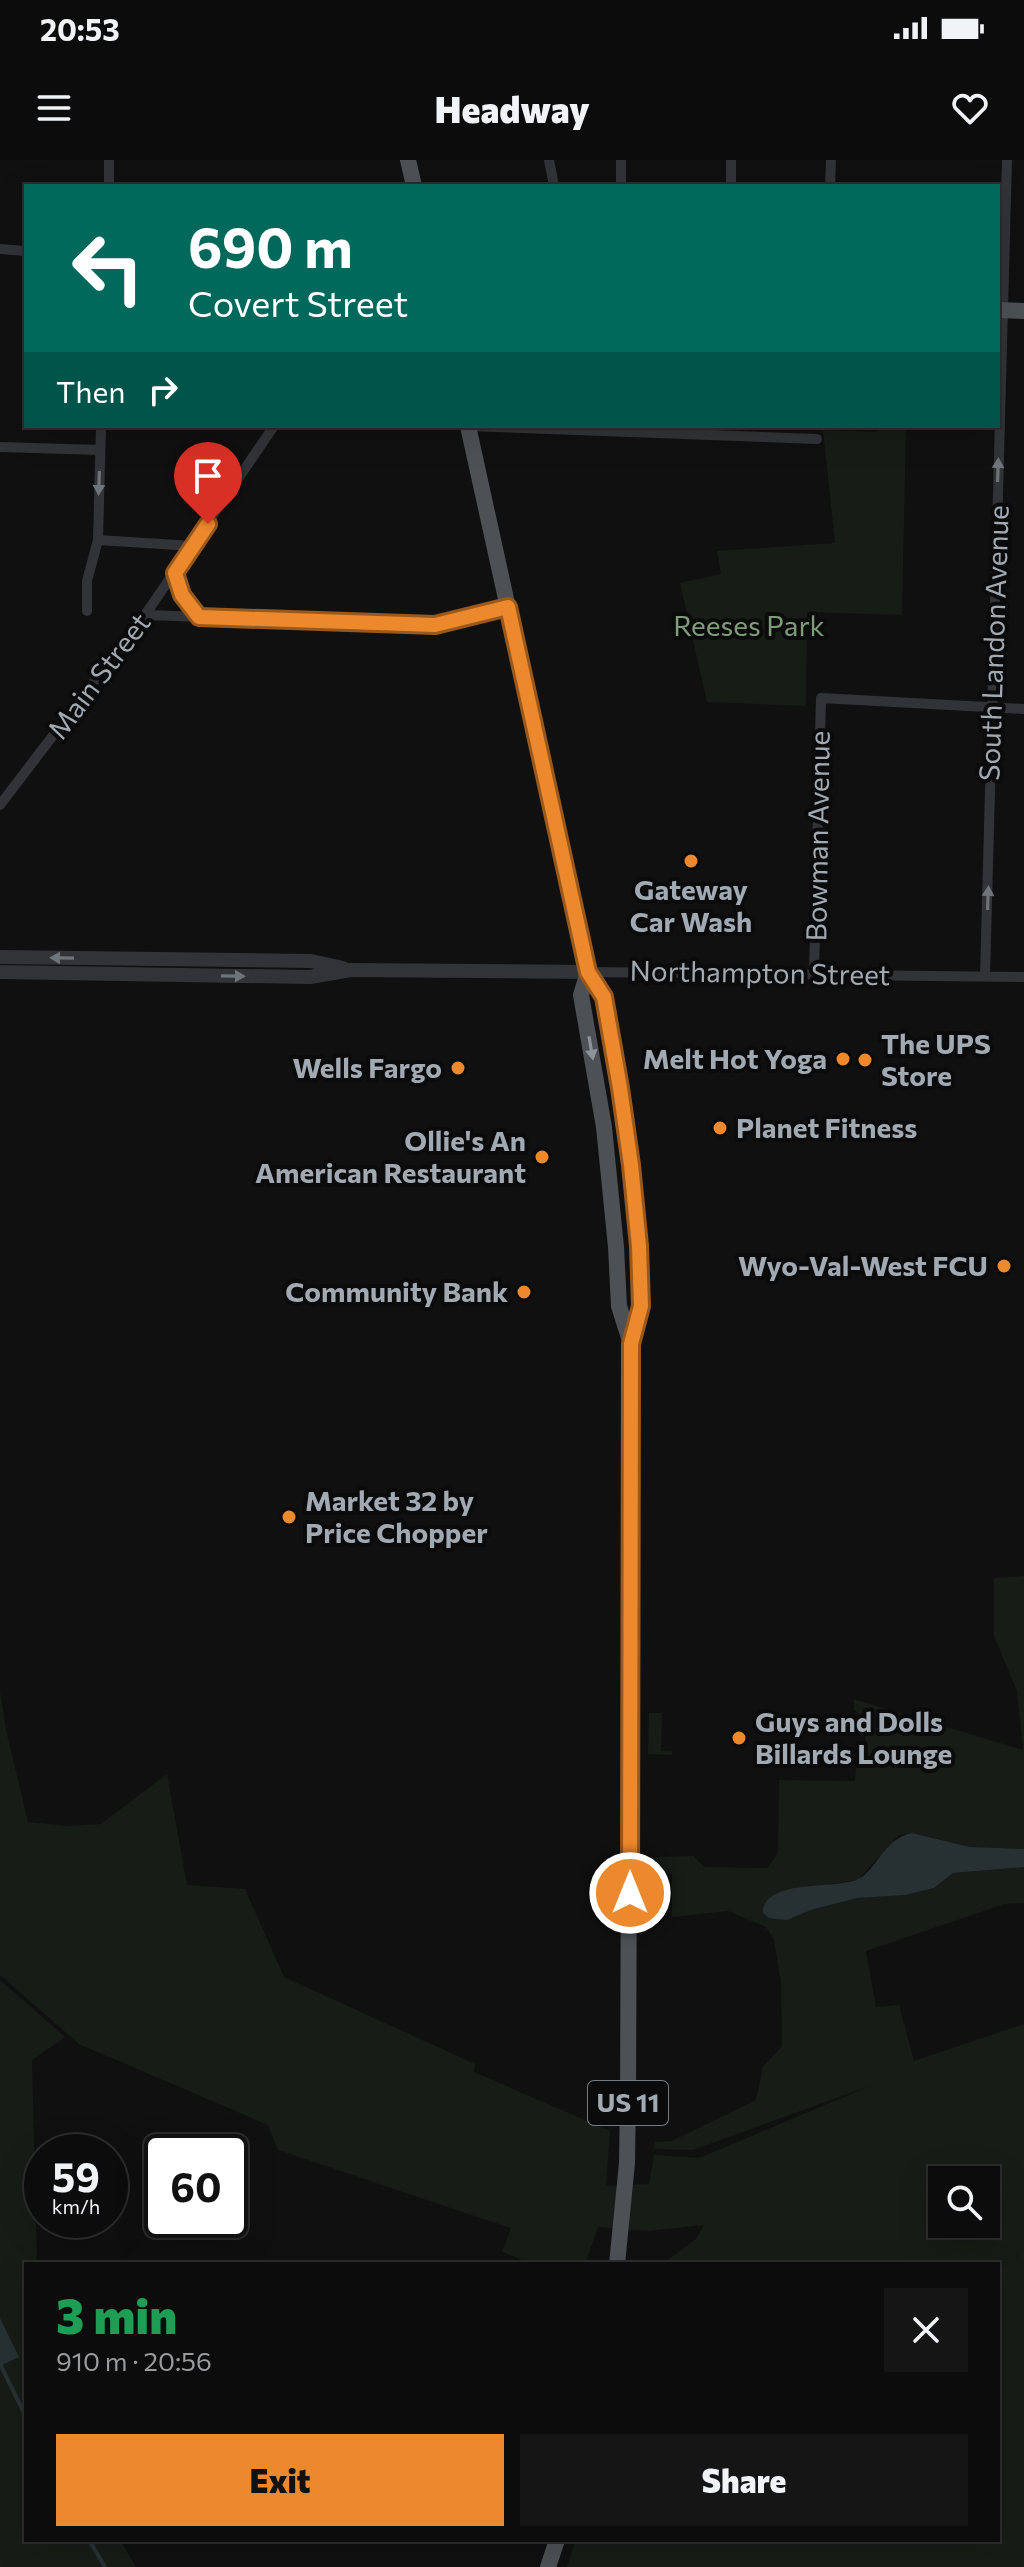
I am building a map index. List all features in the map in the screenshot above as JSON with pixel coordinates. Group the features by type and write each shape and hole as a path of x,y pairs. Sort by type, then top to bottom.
{"main road":[{"path":"408,160 414,184"},
{"path":"1001,310 1024,311"},
{"name":"US 11","path":"468,428 588,972 581,995 604,1127 619,1306 631,1344 627,2163 617,2262"},
{"path":"548,2567 556,2542"}],"street":[{"path":"109,160 109,184"},
{"path":"549,160 554,184"},
{"path":"621,160 621,184"},
{"path":"731,160 731,184"},
{"path":"830,184 831,160"},
{"name":"South Landon Avenue","path":"1000,350 1007,160"},
{"path":"0,249 24,251"},
{"path":"87,611 87,581 98,540 101,428"},
{"name":"Main Street","path":"0,805 145,615 273,428"},
{"path":"522,428 817,439"},
{"name":"South Landon Avenue","path":"985,976 998,428"},
{"path":"0,447 100,450"},
{"path":"98,540 193,546"},
{"path":"175,573 182,595 199,617"},
{"path":"145,615 435,625 508,607"},
{"name":"Bowman Avenue","path":"814,973 821,698 991,707"},
{"path":"991,707 1024,709"},
{"name":"Northampton Street","path":"0,957 311,961 351,970"},
{"name":"Northampton Street","path":"0,972 310,977 351,970 1024,977"}],"green space":[{"name":"Reeses Park","path":"876,428 906,428 902,615 807,612 806,706 707,702 680,583 721,574 717,551 835,543 823,430 877,432"},
{"path":"1024,1576 1024,1849 970,1847 913,1833 899,1835 858,1880 783,1891 787,1920 857,1898 905,1895 934,1888 953,1873 1024,1867 1024,1903 1004,1904 866,1951 876,2007 899,2005 914,2061 1024,2024 1024,2567 567,2567 575,2542 1000,2542 1000,2262 665,2262 696,2239 704,2225 647,2231 598,2227 586,2262 528,2262 502,2252 511,2228 278,2150 268,2125 79,2044 0,1975 0,1691 28,1822 68,1826 101,1824 167,1774 187,1885 245,1889 284,1977 475,2064 474,2072 610,2131 606,2186 649,2184 654,2155 699,2158 870,2086 693,2150 654,2149 655,2142 672,2141 756,2100 763,2067 782,2046 781,1982 774,1940 766,1927 728,1911 672,1917 672,1874 650,1874 651,1857 694,1856 704,1867 767,1868 778,1853 779,1780 855,1781 856,1767 865,1766 866,1720 854,1710 854,1699 1023,1750 1017,1691 994,1636 994,1578"},
{"path":"649,1713 662,1713 661,1751 672,1751 672,1755 648,1754"},
{"path":"0,1980 65,2037 32,2060 34,2134 24,2134 24,2238 36,2238 37,2262 24,2262 24,2542 121,2542 136,2567 0,2567"}],"shaded area":[{"path":"912,1833 970,1847 1024,1849 1024,1867 953,1873 934,1888 905,1895 857,1898 787,1920 769,1918 763,1913 766,1902 787,1890 856,1880 894,1842"},
{"path":"0,2318 19,2357 0,2366"}],"waterway":[{"path":"0,2364 24,2413"},
{"path":"90,2542 105,2567"}],"place":[{"name":"Gateway Car Wash","path":"691,861"},
{"name":"Melt Hot Yoga","path":"843,1059"},
{"name":"The UPS Store","path":"865,1060"},
{"name":"Wells Fargo","path":"458,1068"},
{"name":"Planet Fitness","path":"720,1128"},
{"name":"Ollie's An American Restaurant","path":"542,1157"},
{"name":"Wyo-Val-West FCU","path":"1004,1266"},
{"name":"Community Bank","path":"524,1292"},
{"name":"Market 32 by Price Chopper","path":"289,1517"},
{"name":"Guys and Dolls Billards Lounge","path":"739,1738"}],"route":[{"path":"208,524 175,573 182,595 199,617 435,625 508,607 588,972 604,997 626,1124 639,1246 641,1306 631,1344 630,1893"}]}
